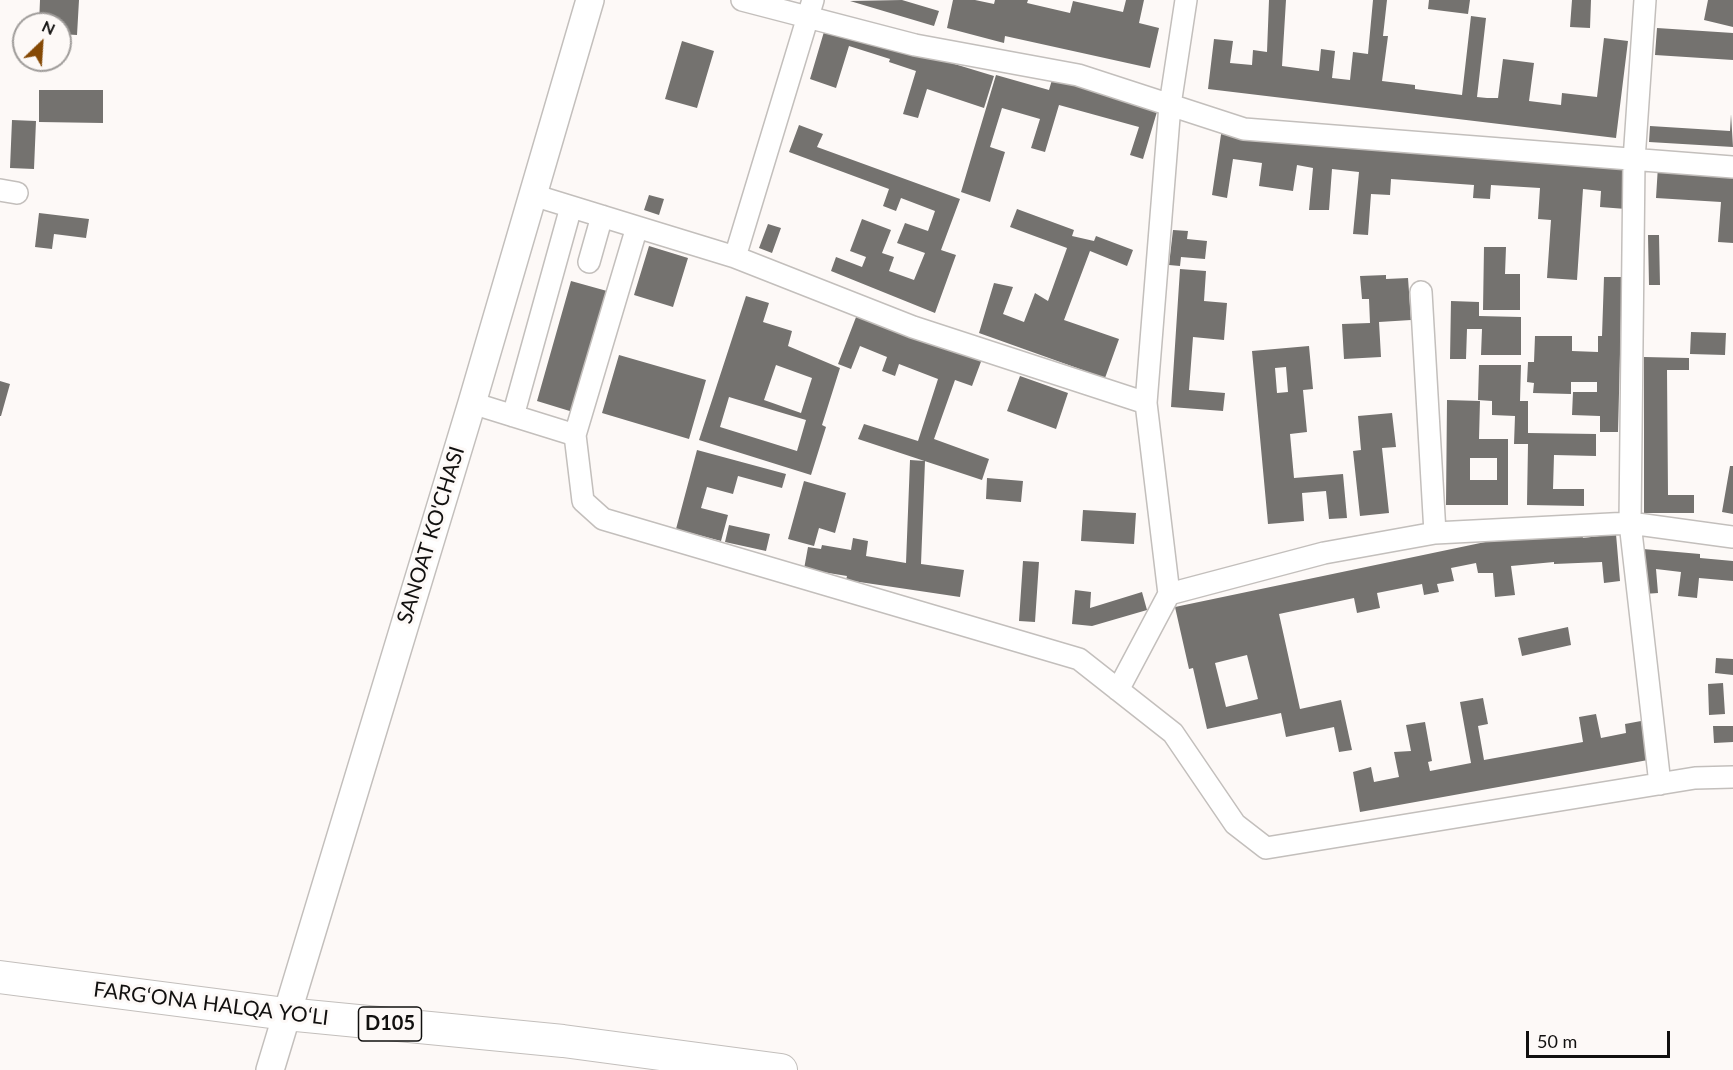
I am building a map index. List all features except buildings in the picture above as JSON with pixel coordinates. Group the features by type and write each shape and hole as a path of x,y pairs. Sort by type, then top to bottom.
{"highway":[{"name":"FARG‘ONA HALQA YO‘LI","path":"0,977 286,1014 563,1041 780,1070"}],"main road":[{"name":"SANOAT KO'CHASI","path":"270,1070 472,403 590,0"}],"street":[{"path":"742,0 811,9 915,45 1078,75 1244,129 1733,167"},
{"path":"1118,690 1169,594 1146,403 1170,105 1186,0"},
{"path":"1645,0 1634,160 1630,523 1660,784"},
{"path":"735,257 811,9"},
{"path":"533,195 735,257 914,327 1146,403"},
{"path":"513,416 571,207"},
{"path":"589,262 602,216"},
{"path":"637,226 598,387 575,435 583,501 603,519 1079,659 1173,733 1235,824 1266,848 1695,778 1733,777"},
{"path":"1421,291 1435,533"},
{"path":"472,403 575,435"},
{"path":"1169,594 1324,553 1435,533 1630,523 1733,537"}]}
